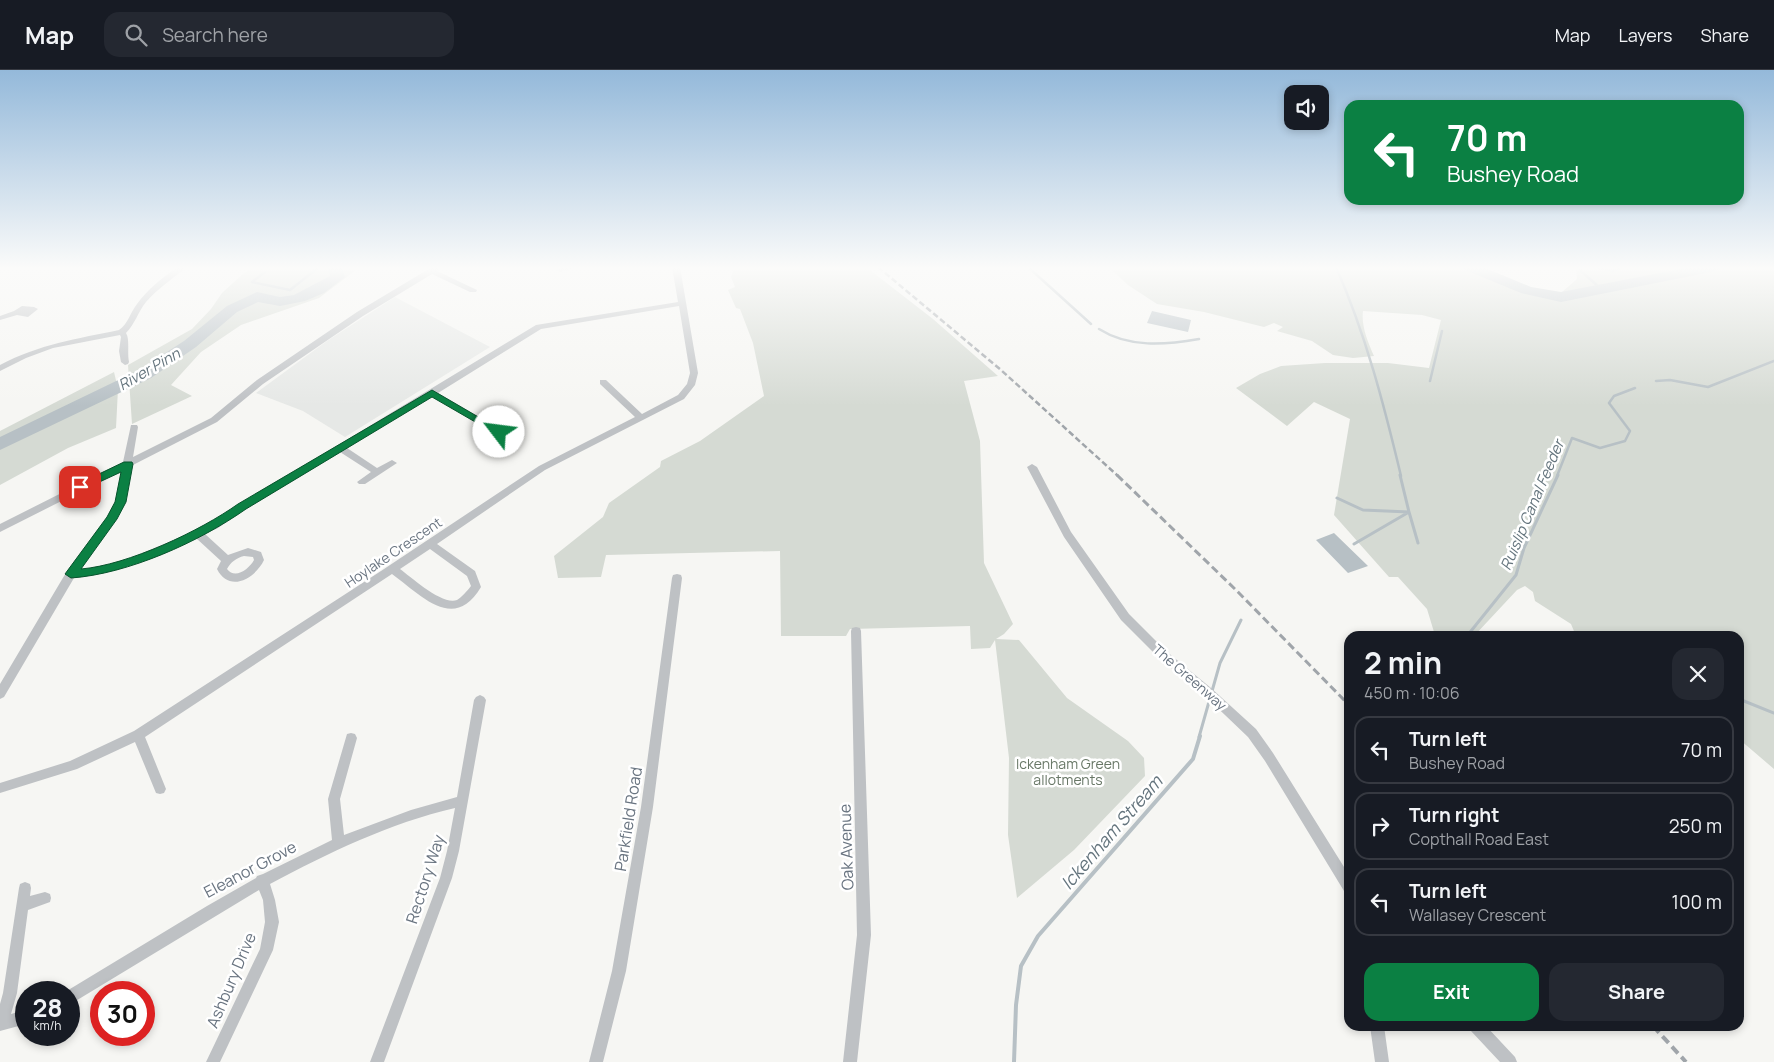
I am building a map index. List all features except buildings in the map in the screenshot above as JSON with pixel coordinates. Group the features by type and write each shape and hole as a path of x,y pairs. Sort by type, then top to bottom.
{"street":[{"path":"0,318 16,313"},
{"path":"0,368 23,356 51,346 122,332 126,329 135,313"},
{"path":"0,528 214,420 260,382 361,313"},
{"path":"71,574 95,572 130,562 215,526 242,507 540,327 622,313"},
{"name":"Hoylake Crescent","path":"0,788 73,766 138,736 542,468 681,397 691,385 694,373 685,313"},
{"path":"122,332 125,337 123,351 125,362"},
{"path":"603,382 641,418"},
{"path":"432,393 499,432"},
{"path":"0,694 71,574 111,519 120,502 134,427"},
{"path":"340,448 377,472"},
{"path":"362,482 392,463"},
{"name":"The Greenway","path":"1032,467 1067,534 1115,604 1162,654 1243,723 1260,744 1344,879"},
{"path":"197,533 227,560"},
{"path":"392,569 441,604 457,605 468,598 476,587 471,574 430,544"},
{"name":"Parkfield Road","path":"596,1062 619,971 647,807 678,578"},
{"name":"Oak Avenue","path":"850,1062 864,935 856,631"},
{"name":"Rectory Way","path":"377,1062 446,878 453,851 480,700"},
{"path":"138,736 160,789"},
{"path":"339,844 334,799 351,738"},
{"name":"Eleanor Grove","path":"80,991 262,880 339,844 408,816 462,801"},
{"name":"Ashbury Drive","path":"213,1062 260,964 270,936 271,911 262,880"},
{"path":"1,1024 10,994 25,888"},
{"path":"23,905 45,898"},
{"path":"1,1024 15,1020"},
{"path":"1378,1031 1382,1062"},
{"path":"1481,1031 1510,1062"}],"shaded area":[{"path":"370,313 426,313 490,347 345,437 303,411 256,393 327,341"},
{"path":"1151,313 1162,313 1191,320 1188,332 1147,323"},
{"path":"1334,533 1368,566 1348,573 1316,540"}],"green space":[{"path":"207,313 275,313 241,325 201,352 171,385 192,396 132,424 128,365 192,329"},
{"name":"Ickenham Green allotments","path":"742,313 926,313 998,376 964,381 980,441 984,563 1013,624 1004,634 996,639 1019,640 1067,698 1128,741 1144,758 1145,776 1074,850 1017,898 1008,835 1009,758 995,640 990,648 971,649 970,626 850,629 846,636 781,636 780,551 606,555 601,577 558,578 554,556 603,517 609,503 660,467 661,461 700,441 764,396 753,343"},
{"path":"1209,313 1363,313 1367,340 1374,356 1353,358 1333,355 1312,341 1277,331 1283,327 1274,323 1264,327"},
{"path":"1397,313 1774,313 1774,769 1744,743 1744,631 1574,631 1571,624 1535,601 1533,592 1525,586 1517,590 1479,631 1434,631 1427,609 1398,577 1389,577 1334,515 1350,419 1314,402 1287,426 1236,388 1260,374 1281,366 1325,363 1388,363 1429,368 1441,320 1422,315"},
{"path":"114,372 118,389 116,428 68,448 0,485 0,431"}],"waterway":[{"name":"River Pinn","path":"0,444 145,374 190,344 227,313"},
{"path":"1079,313 1091,324"},
{"path":"1354,313 1381,397 1401,476"},
{"path":"1099,329 1122,339 1135,342 1173,343 1199,339"},
{"path":"1430,381 1442,331"},
{"name":"Ruislip Canal Feeder","path":"1656,381 1670,380 1708,387 1774,361"},
{"name":"Ruislip Canal Feeder","path":"1557,476 1572,438 1600,448 1625,441 1630,431 1609,403 1614,396 1635,388"},
{"path":"1400,475 1409,512"},
{"name":"Ruislip Canal Feeder","path":"1471,631 1516,575 1524,548 1558,475"},
{"path":"1337,498 1363,510 1409,512"},
{"path":"1354,544 1409,512"},
{"path":"1409,512 1418,543"},
{"name":"Ickenham Stream","path":"1199,737 1220,663 1241,620"},
{"path":"1744,701 1774,713"},
{"name":"Ickenham Stream","path":"1014,1062 1016,1005 1021,966 1038,936 1193,759 1200,736"}],"railway":[{"path":"933,313 1001,370 1118,476"},
{"path":"1117,475 1236,590 1344,700"},
{"path":"1658,1031 1686,1062"}],"route":[{"path":"80,487 128,464 120,502 89,552 71,574 95,572 130,562 215,526 242,507 432,393 499,432"}]}
